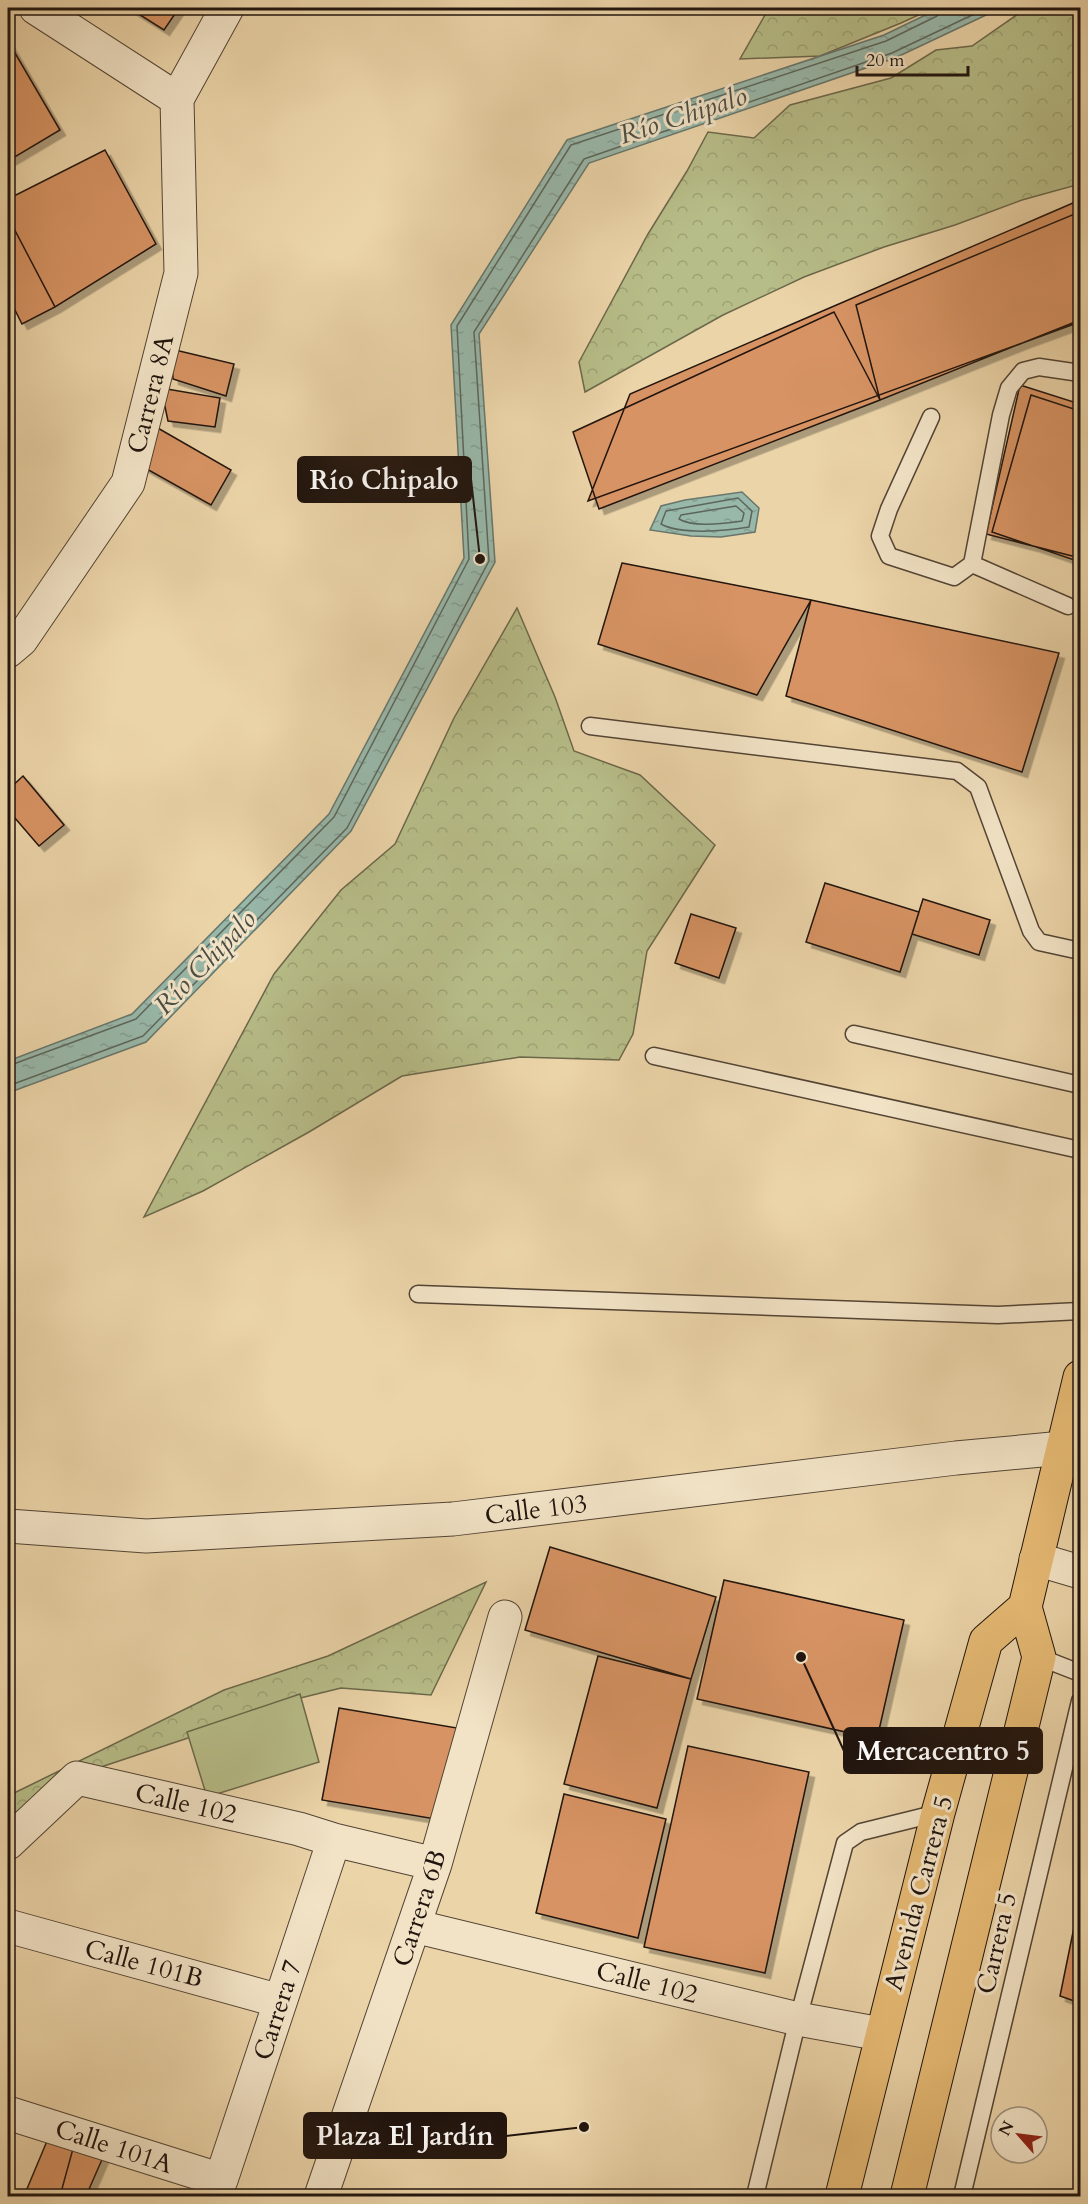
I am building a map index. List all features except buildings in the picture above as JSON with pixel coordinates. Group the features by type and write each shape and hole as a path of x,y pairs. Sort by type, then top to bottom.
{"main road":[{"path":"907,2196 1039,1658 1025,1607 1080,1377"},
{"name":"Avenida Carrera 5","path":"842,2196 938,1813 986,1641 1025,1607"}],"street":[{"path":"36,8 177,99 227,8"},
{"name":"Carrera 8A","path":"8,651 21,639 128,483 181,273 177,99"},
{"name":"Calle 103","path":"8,1526 146,1536 453,1519 1063,1448"},
{"path":"1036,1559 1080,1572"},
{"name":"Carrera 6B","path":"321,2196 435,1864 505,1617"},
{"name":"Calle 102","path":"8,1843 77,1778 298,1829 435,1864"},
{"name":"Carrera 7","path":"200,2183 280,2001 334,1840"},
{"name":"Calle 101B","path":"8,1926 280,2001"},
{"name":"Calle 102","path":"414,1926 798,2019 881,2034"},
{"name":"Calle 101A","path":"8,2113 200,2183"}],"lane":[{"path":"931,417 889,509 880,536 889,556 954,577 972,564 1001,416 1009,388 1023,371 1039,367 1080,373"},
{"path":"972,564 1068,606"},
{"path":"590,726 957,771 978,787 1031,931 1039,942 1080,951"},
{"path":"855,1034 1080,1085"},
{"path":"654,1056 1080,1150"},
{"path":"418,1294 998,1315 1080,1311"},
{"path":"1039,1658 1080,1673"},
{"name":"Carrera 5","path":"962,2196 1080,1701"},
{"path":"755,2196 798,2019 845,1843 861,1832 938,1813"}],"green space":[{"path":"769,8 934,8 820,56 740,59"},
{"path":"1033,8 1080,8 1080,184 1022,200 804,277 723,315 585,392 579,362 648,234 708,132 754,138 790,105 891,78 936,50 972,46 1018,14"},
{"path":"517,608 555,697 574,751 640,775 715,845 647,951 633,1034 619,1060 520,1057 402,1076 309,1132 203,1191 144,1217 274,974 341,890 395,844 454,718"},
{"path":"486,1582 431,1695 341,1688 256,1709 188,1738 71,1777 8,1839 8,1796 224,1690 328,1656"},
{"path":"300,1694 319,1762 207,1797 187,1732"}],"water":[{"path":"940,8 1001,8 895,58 589,163 479,334 495,562 351,831 146,1042 8,1093 8,1061 132,1014 329,814 464,558 451,325 567,140 884,35"},
{"path":"742,492 759,508 755,532 721,537 691,536 650,530 661,506 685,500"}],"place":[{"name":"Río Chipalo","path":"480,559"},
{"name":"Mercacentro 5","path":"801,1657"},
{"name":"Plaza El Jardín","path":"584,2127"}]}
